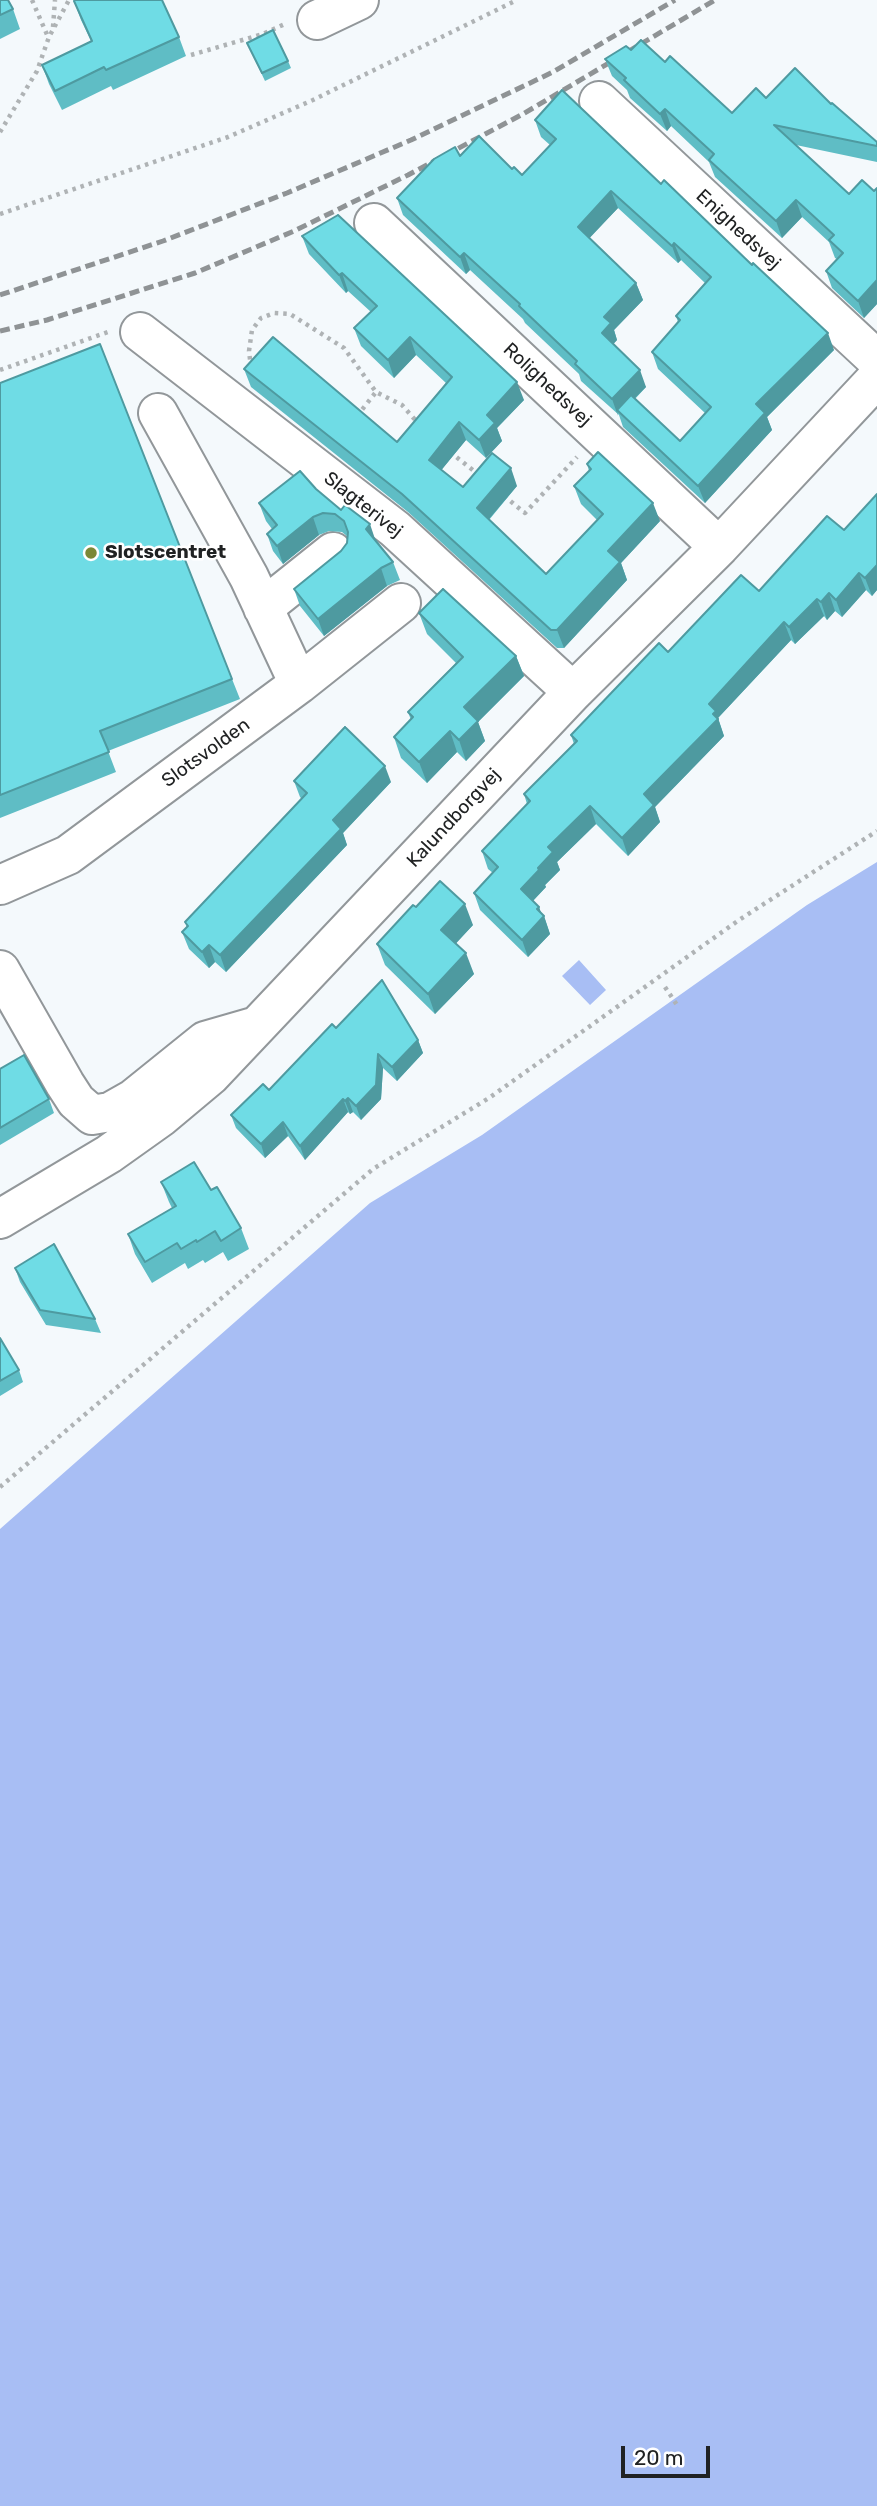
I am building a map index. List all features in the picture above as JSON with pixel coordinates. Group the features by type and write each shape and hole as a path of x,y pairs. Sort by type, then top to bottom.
{"street":[{"path":"303,21 359,0"},
{"name":"Enighedsvej","path":"599,101 877,360"},
{"name":"Rolighedsvej","path":"374,223 719,547"},
{"name":"Slagterivej","path":"140,332 395,529 573,692"},
{"name":"Kalundborgvej","path":"0,1219 109,1154 161,1118 210,1076 573,692 719,547 877,378"},
{"path":"158,413 263,607 299,684"},
{"path":"263,607 334,552"},
{"name":"Slotsvolden","path":"0,886 68,855 299,684 401,603"},
{"path":"0,970 76,1101 92,1115 100,1115 133,1099 205,1041 259,1025"}],"path":[{"path":"32,0 49,37"},
{"path":"53,30 55,0"},
{"path":"0,132 37,71 49,37 69,0"},
{"path":"0,214 228,137 313,100 517,0"},
{"path":"191,55 303,21"},
{"path":"233,404 253,377 249,351 252,330 261,318 274,313 290,314 344,348 376,391 402,405 423,429"},
{"path":"0,370 106,332 140,332"},
{"path":"350,424 376,391"},
{"path":"494,488 525,513 599,434"},
{"path":"443,446 484,479"},
{"path":"0,1487 373,1169 489,1098 739,920 877,831"},
{"path":"665,988 677,1005"}],"water":[{"path":"877,862 877,2506 0,2506 0,1529 370,1203 482,1135 807,905"},
{"path":"579,960 606,990 590,1005 562,976"}],"building":[{"path":"0,0 8,0 13,9 0,15"},
{"path":"75,0 162,0 179,37 106,70 104,67 55,91 42,65 92,41"},
{"path":"273,30 288,61 262,73 247,43"},
{"path":"641,40 665,62 670,56 732,113 756,88 766,98 795,68 831,104 877,142 877,146 774,125 849,194 862,180 874,191 877,188 877,280 858,301 826,271 843,253 829,240 834,235 796,200 776,221 709,160 714,154 665,109 660,114 605,59 626,46 631,50"},
{"path":"562,90 661,184 664,180 752,265 753,263 828,333 756,404 765,413 698,486 617,410 631,395 680,441 711,407 652,352 680,320 676,316 711,277 611,191 578,227 636,283 604,317 611,323 602,333 640,370 612,399 575,364 577,361 519,306 520,304 464,253 460,257 397,198 434,159 455,147 460,156 479,136 512,169 514,167 522,175 556,139 535,120"},
{"path":"338,215 517,382 487,415 495,423 479,440 459,422 429,460 463,487 492,453 511,468 477,508 546,574 603,514 574,486 591,469 587,464 598,452 653,503 608,551 620,562 557,630 551,630 402,494 244,369 273,337 397,442 452,377 410,337 388,360 354,328 377,306 342,273 339,275 302,236"},
{"name":"Slotscentret","path":"100,344 232,679 100,731 109,752 0,795 0,383"},
{"path":"300,471 341,510 345,505 370,524 366,529 393,562 381,568 318,619 294,589 341,551 347,543 348,532 344,521 335,514 323,513 313,517 277,546 267,534 277,525 259,503"},
{"path":"877,494 877,565 865,578 859,573 836,600 829,593 821,602 817,599 789,627 784,622 709,704 716,711 713,714 718,719 644,794 654,805 622,838 590,806 548,847 553,852 521,889 544,916 522,940 474,893 498,867 482,851 530,801 524,794 577,741 571,735 659,643 668,652 741,575 759,591 827,516 844,530"},
{"path":"443,589 516,656 464,707 478,721 459,740 450,731 419,762 394,737 413,717 408,712 463,657 419,613"},
{"path":"345,727 385,766 333,820 341,829 220,955 209,945 202,952 182,932 188,926 185,922 307,793 294,781"},
{"path":"440,881 465,904 441,930 466,953 428,994 377,944 413,905 416,907"},
{"path":"382,980 418,1040 392,1067 378,1054 376,1085 356,1106 348,1098 345,1101 343,1099 300,1146 283,1122 261,1144 231,1115 263,1084 269,1090 332,1024 336,1028"},
{"path":"24,1055 49,1099 0,1128 0,1069"},
{"path":"194,1162 211,1190 217,1187 241,1228 221,1241 215,1231 181,1249 177,1243 145,1262 128,1234 176,1206 161,1182"},
{"path":"54,1244 95,1319 40,1310 15,1268"},
{"path":"0,1338 19,1370 0,1381"}],"railway":[{"path":"0,295 163,241 287,193 411,140 553,72 675,0"},
{"path":"0,331 47,320 195,273 294,231 523,114 715,0"}],"place":[{"name":"Slotscentret","path":"91,553"}]}
